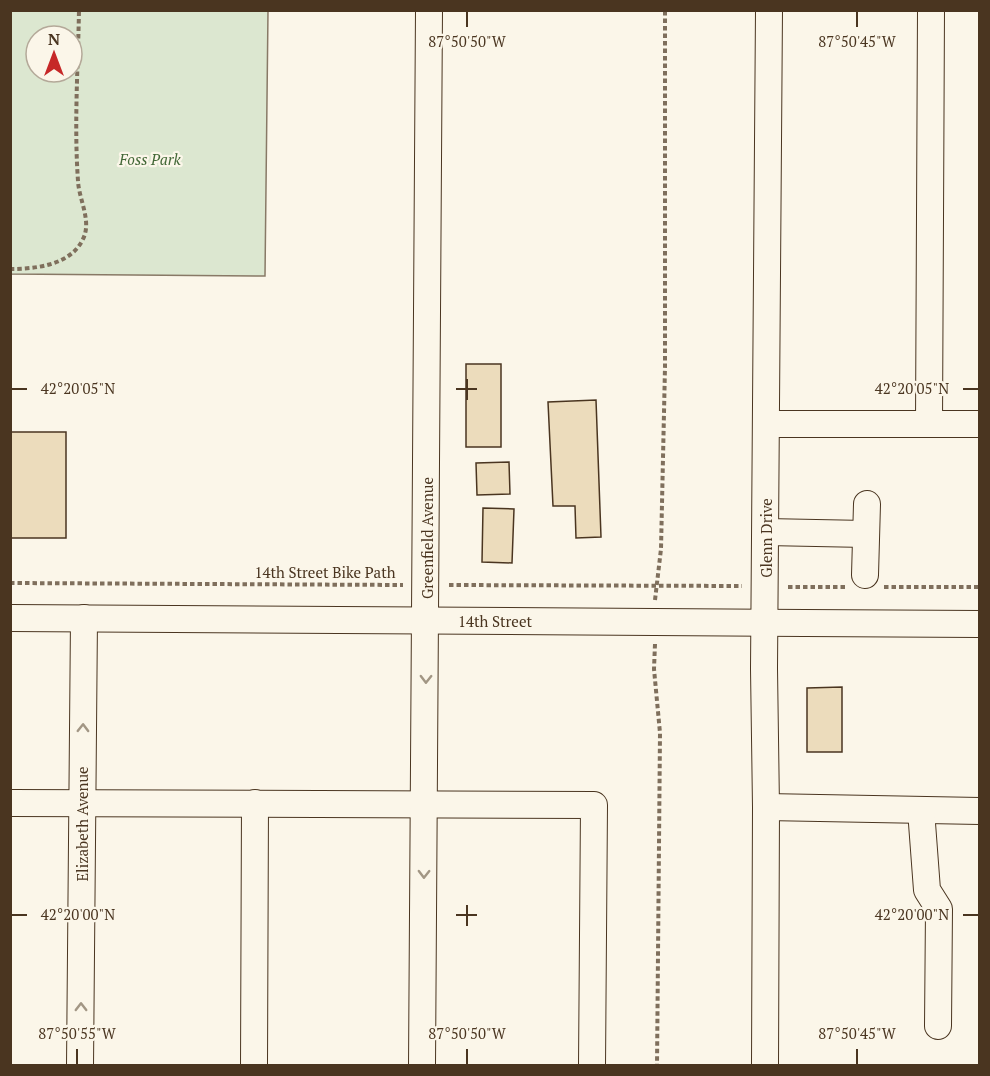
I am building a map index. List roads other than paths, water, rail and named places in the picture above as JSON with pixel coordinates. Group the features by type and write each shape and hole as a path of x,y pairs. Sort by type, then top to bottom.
{"street":[{"name":"Greenfield Avenue","path":"422,1065 427,585 429,10"},
{"name":"Glenn Drive","path":"765,1065 769,10"},
{"path":"929,424 931,10"},
{"path":"766,424 980,424"},
{"path":"865,575 867,504"},
{"path":"766,532 866,534"},
{"name":"14th Street","path":"10,618 980,624"},
{"name":"Elizabeth Avenue","path":"80,1065 84,618"},
{"path":"10,803 594,805 592,1065"},
{"path":"254,1065 255,804"},
{"path":"766,807 980,811"},
{"path":"921,810 927,890 939,909 938,1026"}],"park label":[{"name":"Foss Park","path":"150,159"}]}
